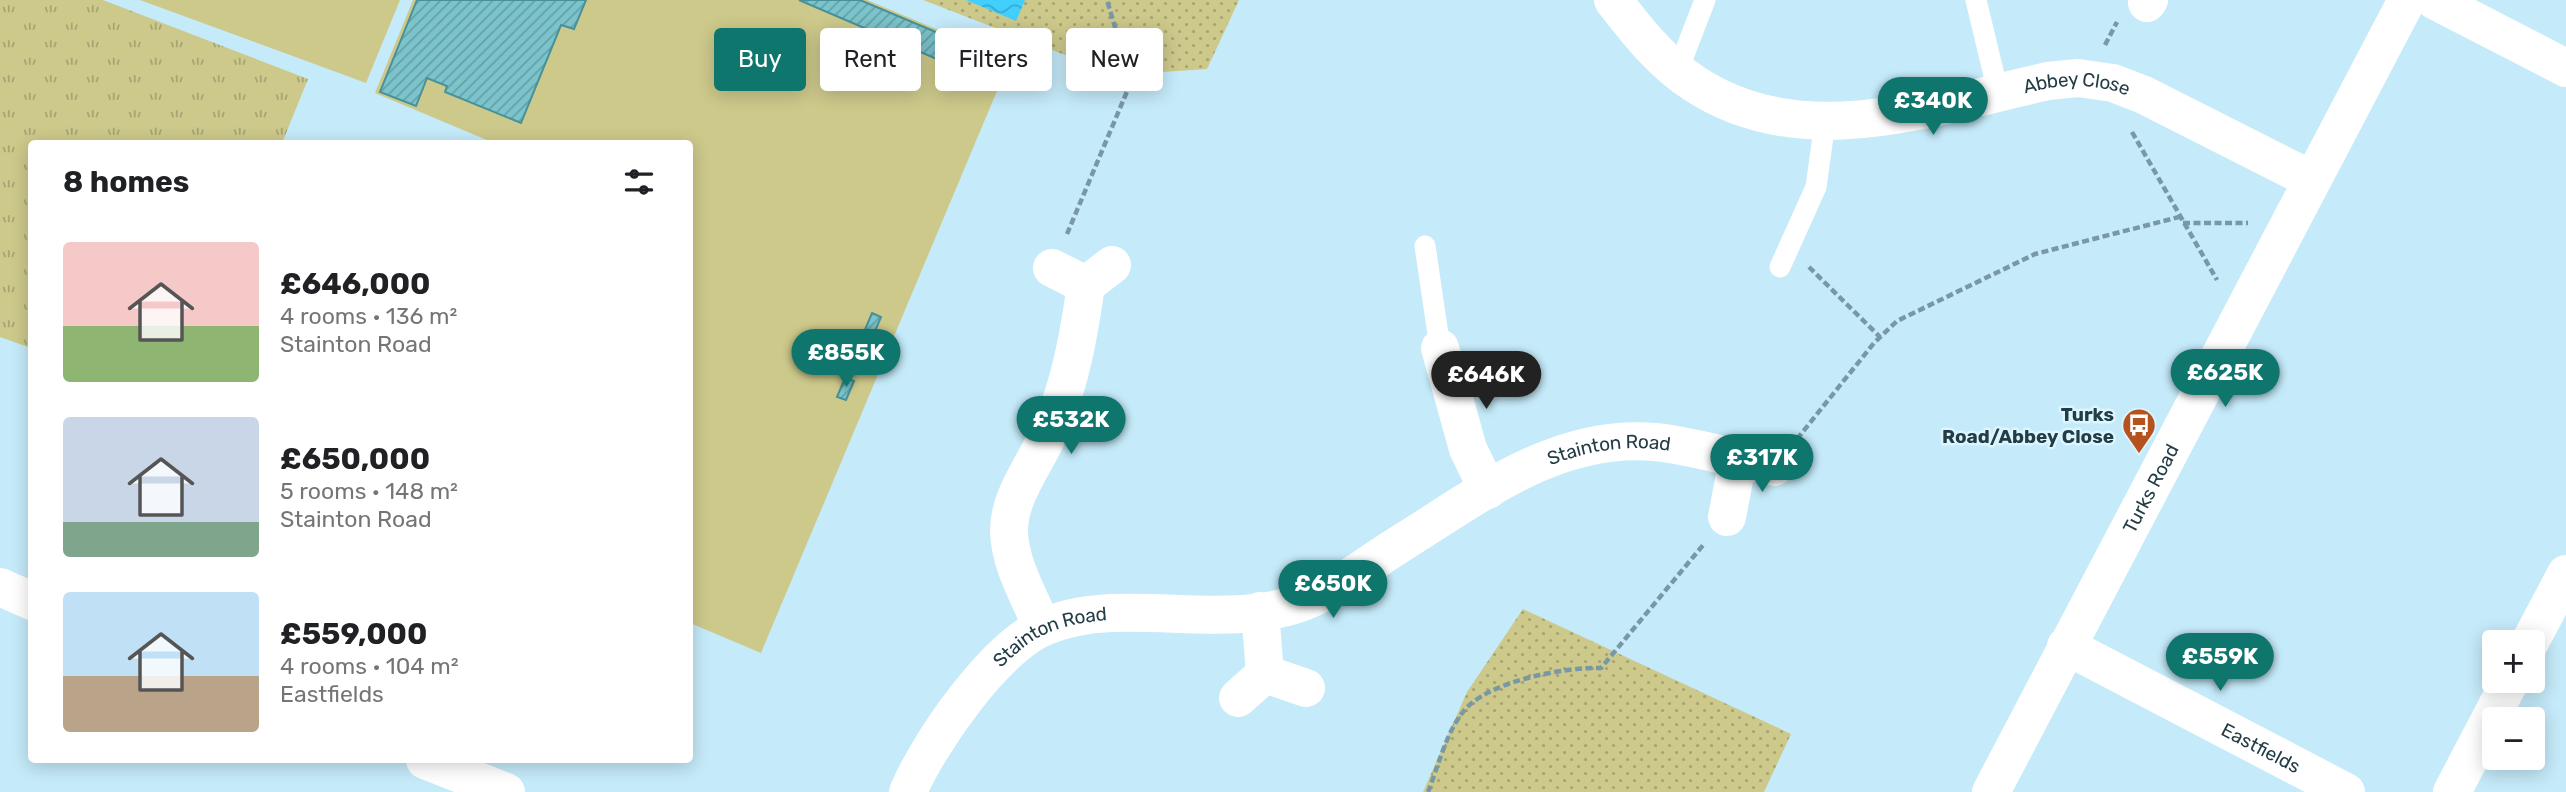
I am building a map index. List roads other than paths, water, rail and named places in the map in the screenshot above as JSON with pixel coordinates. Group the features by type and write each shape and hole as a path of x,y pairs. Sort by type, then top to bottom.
{"street":[{"name":"Abbey Close","path":"1613,0 1636,30 1678,70 1694,84 1731,104 1801,121 1847,122 1888,116 2048,81 2100,81 2144,95 2312,180"},
{"name":"Turks Road","path":"1991,792 2407,0"},
{"path":"2434,0 2566,68"},
{"path":"1042,627 1012,553 1009,529 1013,506 1052,427 1076,356 1083,273"},
{"path":"1440,348 1443,415 1468,449 1488,489"},
{"name":"Stainton Road","path":"908,792 942,730 983,678 1042,627 1077,617 1112,613 1240,615 1301,602 1326,590 1529,465 1573,448 1611,442 1656,442 1756,463 1727,517"},
{"path":"2536,630 2566,574"},
{"path":"0,587 28,599"},
{"path":"1260,611 1251,686 1306,688"},
{"name":"Eastfields","path":"2066,646 2347,792"},
{"path":"2452,792 2504,693"},
{"path":"433,763 506,792"}],"lane":[{"path":"1678,70 1705,0"},
{"path":"1976,0 1998,92"},
{"path":"1780,267 1816,187 1825,122"},
{"path":"1425,246 1440,348"}],"water":[{"path":"966,0 1025,0 1016,21"}],"place":[{"name":"Turks Road/Abbey Close","path":"2139,455"}]}
